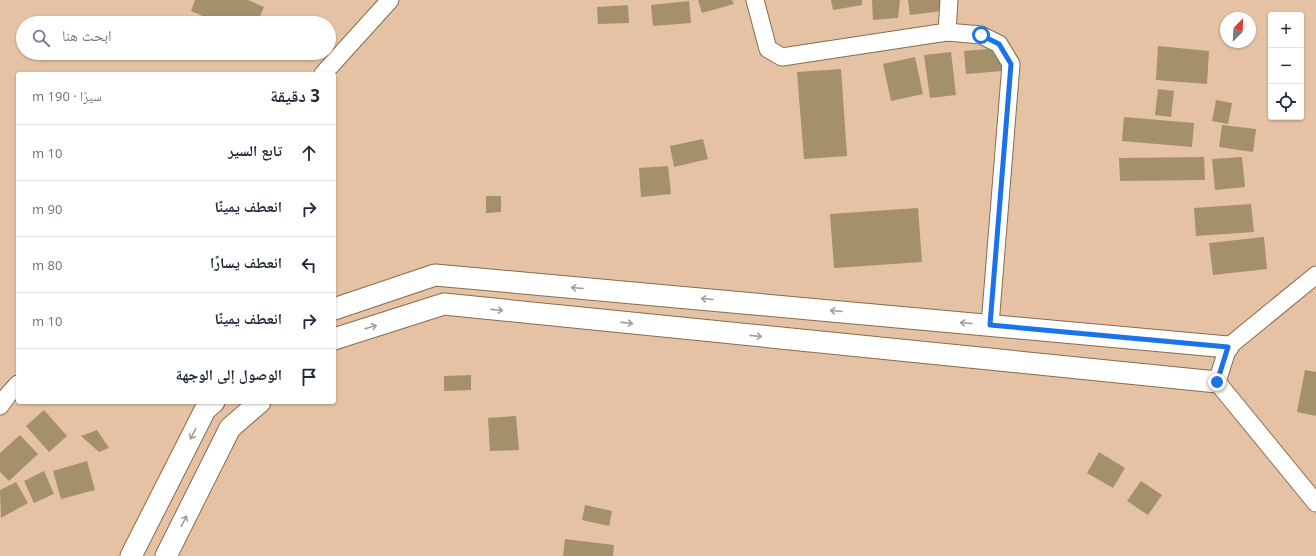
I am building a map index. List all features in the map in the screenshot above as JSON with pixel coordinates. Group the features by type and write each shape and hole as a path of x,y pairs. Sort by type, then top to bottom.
{"street":[{"path":"336,60 390,0"},
{"path":"755,0 768,49 782,57 947,32 981,35 999,44 1011,64 990,325"},
{"path":"947,32 949,0"},
{"path":"325,72 336,60"},
{"path":"336,308 435,275 1228,347"},
{"path":"1217,382 1228,347 1316,275"},
{"path":"336,338 444,304 1217,382 1316,503"},
{"path":"0,406 16,386"},
{"path":"131,556 205,410 212,404"},
{"path":"166,556 230,428 258,404"}],"building":[{"path":"195,0 248,0 264,7 260,16 203,16 191,11"},
{"path":"698,0 732,0 734,4 702,13"},
{"path":"831,0 862,0 862,5 833,10"},
{"path":"872,0 900,0 898,18 873,20"},
{"path":"908,0 941,0 942,11 910,15"},
{"path":"689,1 691,23 653,26 651,5"},
{"path":"628,5 629,23 598,24 597,7"},
{"path":"1158,46 1209,51 1207,84 1156,80"},
{"path":"1000,48 1002,71 966,74 964,51"},
{"path":"951,52 956,95 930,98 924,55"},
{"path":"915,57 923,94 891,101 883,64"},
{"path":"841,69 847,156 804,159 797,72"},
{"path":"1158,89 1174,91 1171,117 1155,115"},
{"path":"1216,100 1232,103 1228,124 1212,121"},
{"path":"1124,117 1194,123 1192,147 1122,141"},
{"path":"1222,125 1256,129 1253,152 1219,147"},
{"path":"703,139 708,159 674,167 670,146"},
{"path":"1204,157 1205,180 1120,181 1119,158"},
{"path":"1242,157 1245,187 1215,190 1212,159"},
{"path":"668,166 671,194 641,197 639,168"},
{"path":"486,196 501,196 501,212 486,213"},
{"path":"1251,204 1254,232 1196,236 1194,208"},
{"path":"918,208 922,262 834,268 830,214"},
{"path":"1264,237 1267,269 1213,275 1209,243"},
{"path":"1305,370 1316,372 1316,416 1297,412"},
{"path":"471,375 471,390 444,391 444,376"},
{"path":"44,410 67,436 49,452 26,426"},
{"path":"516,416 519,450 490,451 488,418"},
{"path":"97,430 109,448 99,452 81,436"},
{"path":"20,435 38,454 9,481 0,472 0,453"},
{"path":"1099,452 1125,468 1113,488 1087,473"},
{"path":"87,461 95,490 61,499 53,471"},
{"path":"44,471 54,494 34,503 24,481"},
{"path":"1141,481 1162,495 1148,515 1127,501"},
{"path":"16,482 28,503 1,518 0,490"},
{"path":"585,505 612,511 609,526 582,520"},
{"path":"565,539 614,545 613,556 563,556"}],"route":[{"path":"981,35 999,44 1011,64 990,325 1228,347 1217,382"}]}
